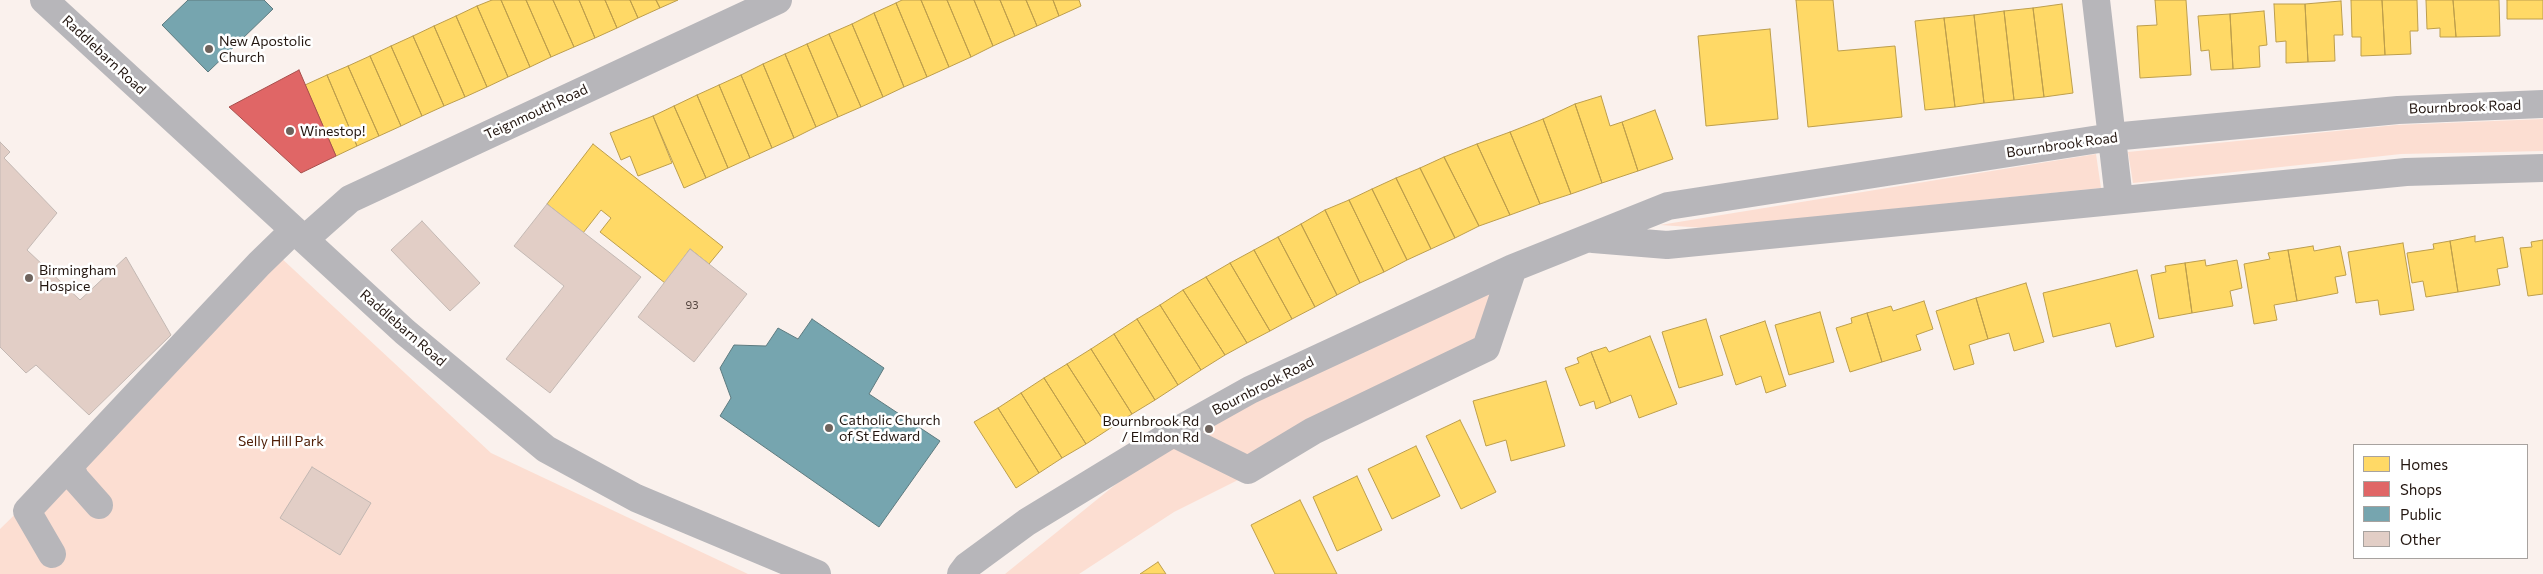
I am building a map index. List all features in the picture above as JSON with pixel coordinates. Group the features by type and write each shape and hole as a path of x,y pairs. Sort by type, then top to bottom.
{"street":[{"name":"Raddlebarn Road","path":"44,0 405,332 546,449 636,498 817,574"},
{"name":"Teignmouth Road","path":"52,554 27,511 259,264 350,199 778,0"},
{"path":"2096,0 2119,199"},
{"name":"Bournbrook Road","path":"961,574 967,566 1027,522 1173,432 1250,390 1513,268 1668,206 2112,137 2398,110 2543,104"},
{"name":"Bournbrook Road","path":"1589,239 1667,244 2406,172 2543,168"},
{"path":"1173,432 1248,470 1313,431 1486,348 1513,268"},
{"path":"70,466 75,478 99,505"}],"green space":[{"path":"2543,119 2543,151 2401,154 2133,183 2128,152 2396,125"},
{"path":"2096,154 2101,188 1705,228 1660,225"},
{"name":"Selly Hill Park","path":"279,256 491,453 748,574 0,574 0,529"},
{"path":"1508,273 1483,345 1247,466 1179,432"},
{"path":"1173,438 1248,475 1174,512 1079,574 1005,574"}],"building: Homes":[{"path":"492,0 501,0 530,67 508,77 477,6"},
{"path":"501,0 526,0 551,57 530,67"},
{"path":"526,0 553,0 574,47 551,57"},
{"path":"553,0 579,0 595,38 574,47"},
{"path":"579,0 605,0 617,28 595,38"},
{"path":"605,0 630,0 638,18 617,28"},
{"path":"630,0 656,0 660,8 638,18"},
{"path":"656,0 678,0 660,8"},
{"path":"902,0 921,0 949,67 927,77 896,3"},
{"path":"921,0 947,0 971,57 949,67"},
{"path":"947,0 974,0 993,46 971,57"},
{"path":"974,0 1000,0 1015,36 993,46"},
{"path":"1000,0 1026,0 1037,26 1015,36"},
{"path":"1026,0 1053,0 1059,16 1037,26"},
{"path":"1053,0 1079,0 1081,6 1059,16"},
{"path":"1796,0 1833,0 1838,51 1895,46 1902,117 1808,127"},
{"path":"2155,0 2186,0 2191,75 2140,78 2137,26 2157,25"},
{"path":"2351,0 2382,0 2385,55 2361,56 2361,37 2352,37"},
{"path":"2382,0 2417,0 2418,31 2410,31 2411,54 2385,55"},
{"path":"2426,0 2453,0 2456,37 2440,37 2440,28 2427,29"},
{"path":"2453,0 2499,0 2500,36 2456,37"},
{"path":"2507,0 2543,0 2543,19 2507,19"},
{"path":"2341,1 2343,35 2334,35 2335,61 2308,62 2305,4"},
{"path":"896,3 927,77 904,87 874,13"},
{"path":"2062,4 2073,93 2044,97 2033,8"},
{"path":"2274,4 2305,4 2308,62 2286,63 2286,41 2276,42"},
{"path":"477,6 508,77 487,87 456,16"},
{"path":"2033,8 2044,97 2014,100 2004,11"},
{"path":"2004,11 2014,100 1984,103 1974,15"},
{"path":"2264,11 2267,45 2259,46 2260,67 2233,69 2230,14"},
{"path":"874,13 904,87 883,97 852,24"},
{"path":"2230,14 2233,69 2211,70 2209,50 2201,51 2198,16"},
{"path":"1974,15 1984,103 1955,107 1944,18"},
{"path":"456,16 487,87 465,97 434,26"},
{"path":"1944,18 1955,107 1925,110 1915,21"},
{"path":"852,24 883,97 861,107 829,34"},
{"path":"434,26 465,97 444,106 413,36"},
{"path":"1770,29 1778,119 1706,126 1698,36"},
{"path":"829,34 861,107 838,117 807,44"},
{"path":"413,36 444,106 422,116 391,46"},
{"path":"807,44 838,117 816,127 785,54"},
{"path":"391,46 422,116 401,126 370,56"},
{"path":"785,54 816,127 794,138 763,64"},
{"path":"370,56 401,126 379,136 348,66"},
{"path":"763,64 794,138 772,148 741,75"},
{"path":"348,66 379,136 357,146 327,75"},
{"path":"327,75 357,146 336,156 305,85"},
{"path":"741,75 772,148 750,158 719,85"},
{"path":"719,85 750,158 728,168 697,95"},
{"path":"697,95 728,168 706,178 674,106"},
{"path":"1601,96 1610,126 1622,122 1638,171 1602,183 1575,104"},
{"path":"1575,104 1602,183 1571,194 1543,119"},
{"path":"674,106 706,178 684,188 653,116"},
{"path":"1655,110 1673,159 1638,171 1622,122"},
{"path":"653,116 672,163 638,176 630,156 621,160 610,133"},
{"path":"1543,119 1571,194 1540,204 1510,132"},
{"path":"1510,132 1540,204 1510,215 1477,144"},
{"path":"593,144 723,247 709,264 690,249 665,283 600,232 611,218 601,210 583,233 547,204"},
{"path":"1477,144 1510,215 1479,226 1444,157"},
{"path":"1444,157 1479,226 1455,238 1420,168"},
{"path":"1420,168 1455,238 1431,249 1396,178"},
{"path":"1396,178 1431,249 1407,260 1372,189"},
{"path":"1372,189 1407,260 1384,272 1349,200"},
{"path":"1349,200 1384,272 1360,283 1325,210"},
{"path":"1325,210 1360,283 1337,295 1301,224"},
{"path":"1301,224 1337,295 1315,307 1278,237"},
{"path":"2475,236 2475,242 2503,237 2508,267 2497,269 2500,285 2458,292 2450,241"},
{"path":"1278,237 1315,307 1292,319 1254,250"},
{"path":"2543,240 2543,294 2528,296 2520,248 2532,247 2531,242"},
{"path":"2450,241 2458,292 2426,297 2423,281 2412,283 2407,253 2434,249 2433,244"},
{"path":"2403,243 2414,310 2380,315 2378,300 2356,303 2348,252"},
{"path":"2313,246 2314,251 2340,246 2346,275 2335,277 2338,293 2297,301 2288,250"},
{"path":"1254,250 1292,319 1270,331 1230,263"},
{"path":"2288,250 2297,301 2274,305 2277,320 2254,324 2244,264 2270,259 2268,253"},
{"path":"2205,260 2206,266 2237,260 2242,288 2230,291 2233,306 2192,313 2185,263"},
{"path":"1230,263 1270,331 1247,343 1206,277"},
{"path":"2185,263 2192,313 2159,319 2151,275 2166,272 2165,266"},
{"path":"2137,270 2154,337 2116,347 2110,323 2053,337 2043,293"},
{"path":"1206,277 1247,343 1225,355 1183,290"},
{"path":"2026,283 2044,342 2014,351 2009,333 1988,339 1976,298"},
{"path":"1183,290 1225,355 1201,370 1160,305"},
{"path":"1976,298 1988,339 1969,345 1974,364 1954,370 1936,311"},
{"path":"1924,301 1933,329 1916,335 1921,350 1882,362 1867,313 1891,306 1893,311"},
{"path":"1160,305 1201,370 1178,385 1137,319"},
{"path":"1820,312 1834,362 1789,375 1775,325"},
{"path":"1867,313 1882,362 1850,372 1836,328 1852,323 1851,318"},
{"path":"1137,319 1178,385 1155,400 1114,334"},
{"path":"1706,319 1723,375 1679,388 1662,332"},
{"path":"1765,321 1786,386 1766,393 1761,376 1736,385 1720,336"},
{"path":"1114,334 1155,400 1132,414 1091,349"},
{"path":"1650,336 1677,404 1639,418 1631,395 1611,403 1591,352 1606,347 1609,352"},
{"path":"1091,349 1132,414 1109,429 1067,364"},
{"path":"1591,352 1611,403 1596,409 1594,401 1580,406 1565,368 1579,363 1577,358"},
{"path":"1067,364 1109,429 1086,444 1044,378"},
{"path":"1044,378 1086,444 1062,458 1021,393"},
{"path":"1546,381 1565,446 1511,461 1506,440 1486,446 1473,401"},
{"path":"1021,393 1062,458 1039,473 998,408"},
{"path":"998,408 1039,473 1016,488 974,422"},
{"path":"1460,420 1496,492 1461,509 1426,436"},
{"path":"1416,446 1440,496 1392,519 1368,469"},
{"path":"1357,476 1382,530 1337,551 1313,497"},
{"path":"1300,500 1337,574 1275,574 1251,525"},
{"path":"1158,562 1166,574 1140,574"}],"building: Shops":[{"name":"Winestop!","path":"299,70 336,156 301,173 229,107"}],"building: Public":[{"name":"New Apostolic Church","path":"188,0 264,0 273,9 208,72 162,25"},
{"name":"Catholic Church of St Edward","path":"812,319 884,368 869,394 940,441 879,527 720,416 731,398 720,368 734,345 766,346 778,328 798,339"}],"building: Other":[{"name":"Birmingham Hospice","path":"0,142 10,152 4,158 57,213 27,250 80,300 126,257 171,335 89,415 36,365 26,373 0,347"},
{"path":"547,204 641,277 550,393 506,359 564,286 514,246"},
{"path":"422,221 480,283 450,311 391,250"},
{"path":"690,249 747,294 694,362 638,317"},
{"path":"312,467 371,503 340,555 280,518"}],"place":[{"name":"New Apostolic Church","path":"209,49"},
{"name":"Winestop!","path":"290,131"},
{"name":"Birmingham Hospice","path":"29,278"},
{"name":"Catholic Church of St Edward","path":"829,428"},
{"name":"Bournbrook Rd / Elmdon Rd","path":"1209,429"}]}
